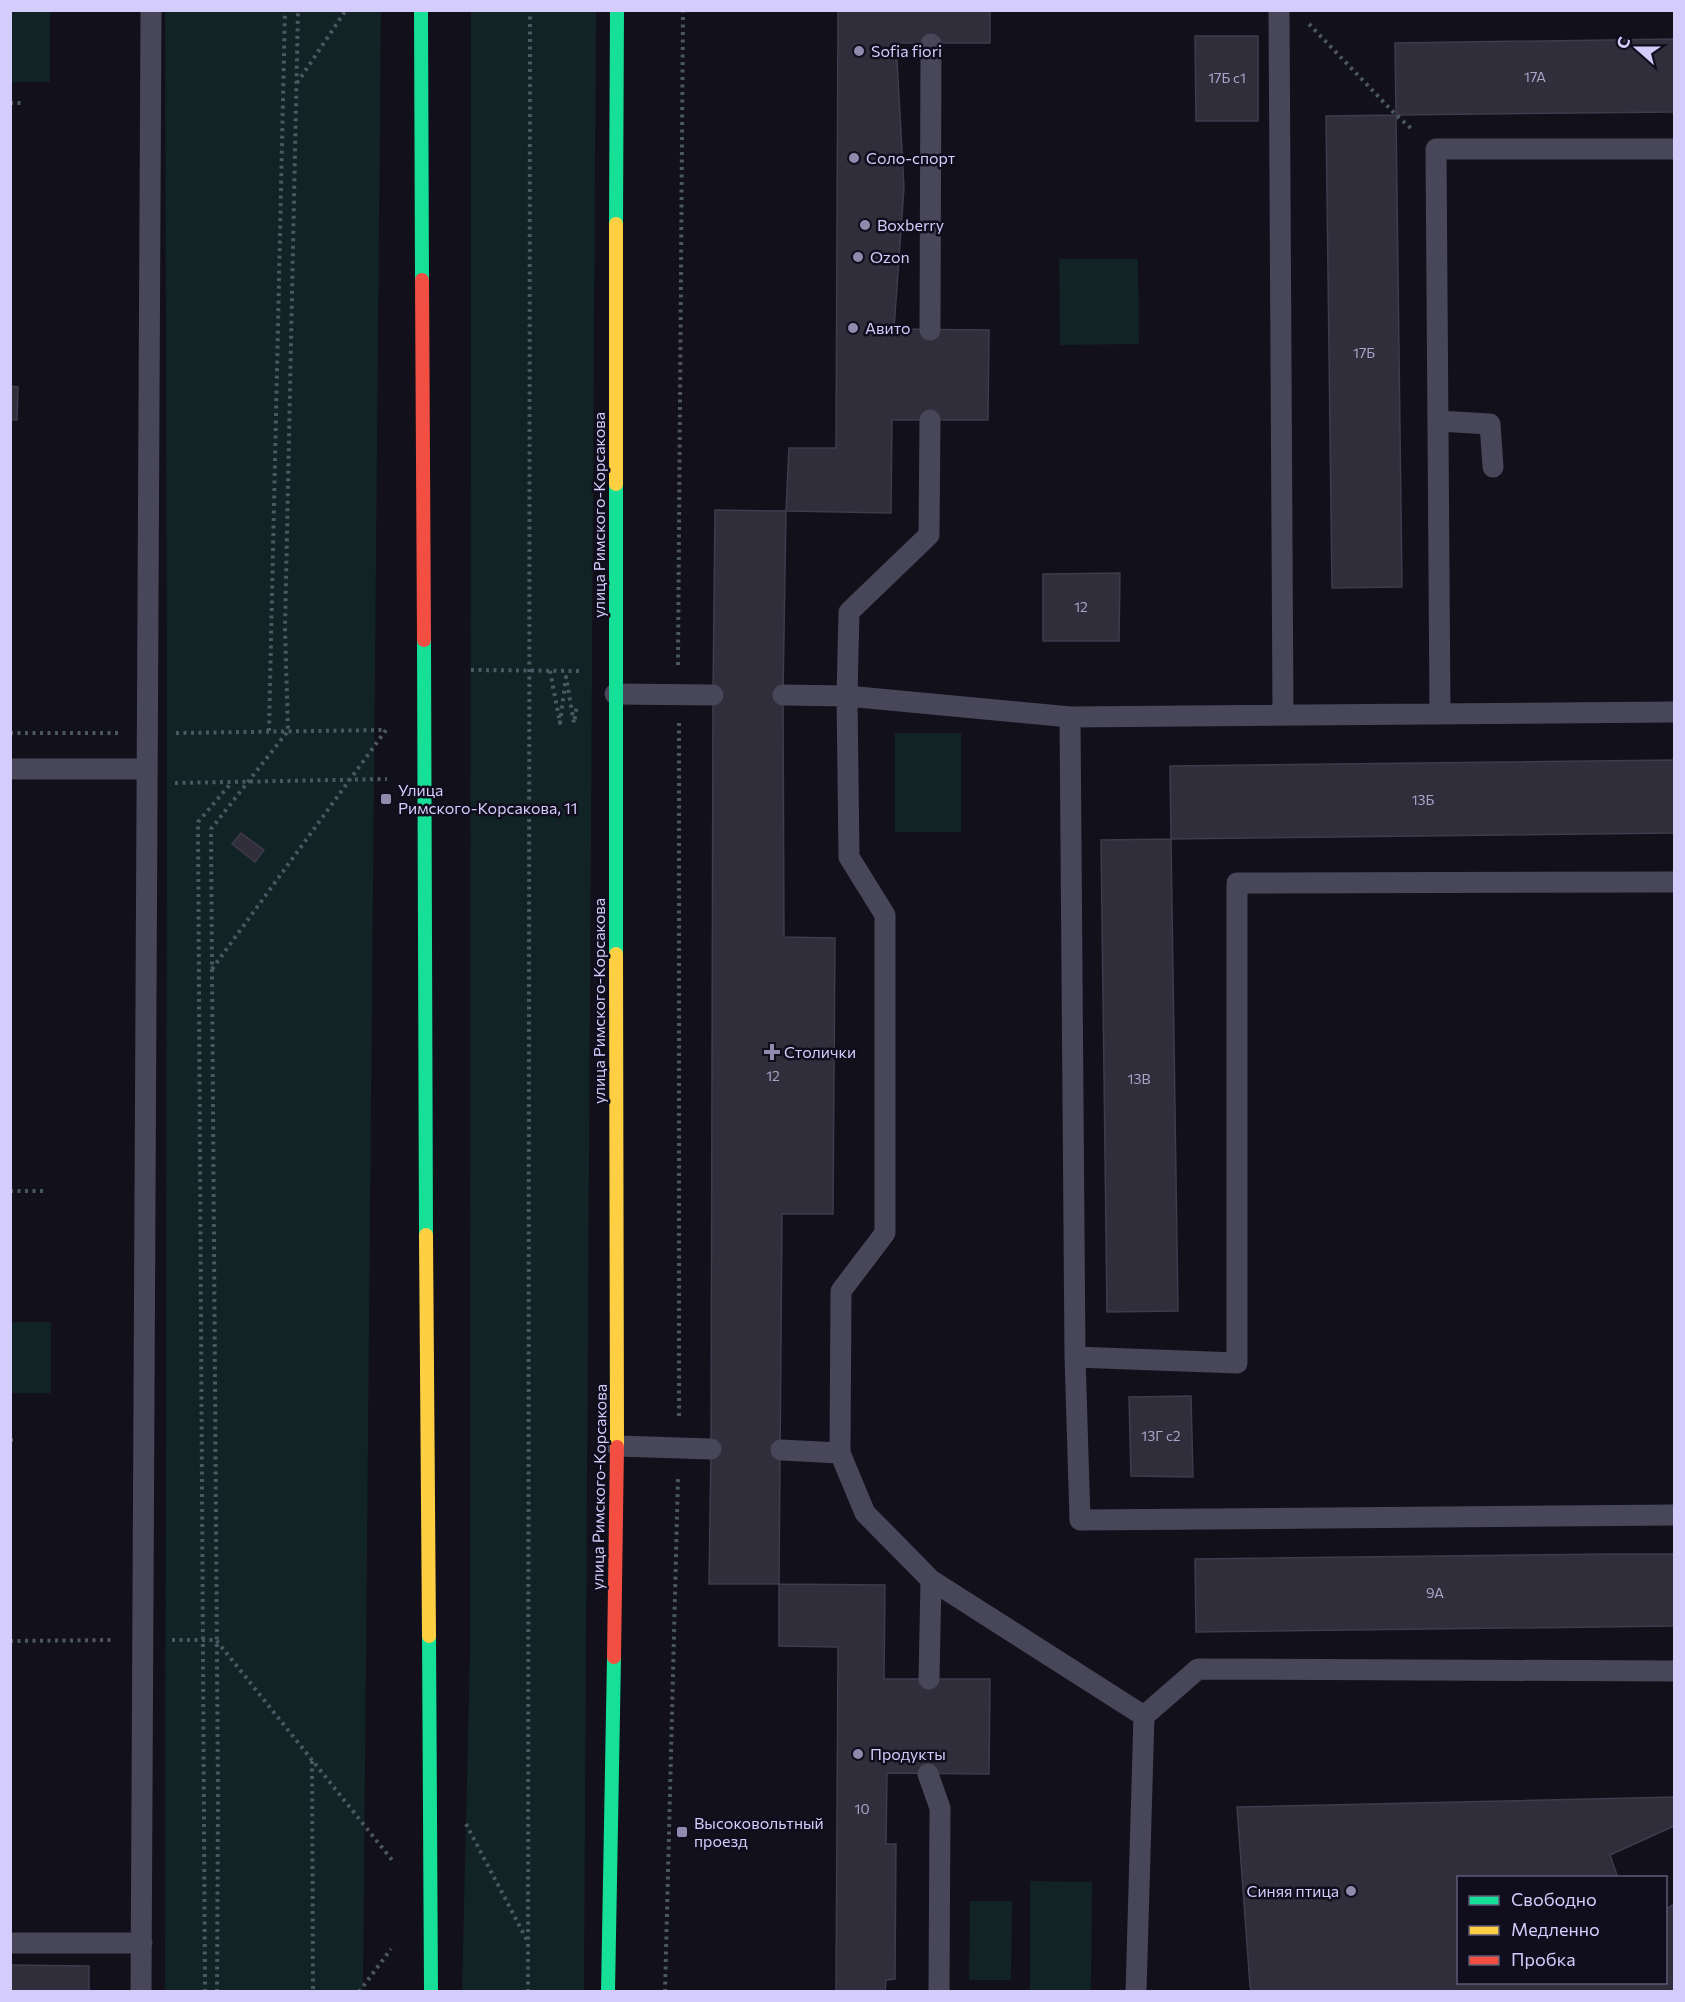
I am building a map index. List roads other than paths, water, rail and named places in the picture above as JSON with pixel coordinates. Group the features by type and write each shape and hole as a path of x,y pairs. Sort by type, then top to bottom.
{"street":[{"path":"421,10 423,799 432,1992"},
{"name":"улица Римского-Корсакова","path":"608,1992 617,1446 615,694 617,10"}],"lane":[{"path":"141,1992 151,10"},
{"path":"1279,10 1283,715"},
{"path":"930,330 931,44"},
{"path":"1440,714 1436,150 1674,149"},
{"path":"930,420 929,536 849,612 847,696 849,857 885,915 885,1233 841,1291 840,1453 865,1513 931,1580 1144,1716"},
{"path":"1438,421 1490,424 1493,467"},
{"path":"615,694 713,695"},
{"path":"783,695 847,696 1070,717 1674,712"},
{"path":"1070,717 1075,1357 1080,1520 1674,1515"},
{"path":"10,769 147,776"},
{"path":"1075,1357 1237,1363 1237,883 1674,882"},
{"path":"617,1446 711,1449"},
{"path":"781,1450 840,1453"},
{"path":"929,1679 931,1580"},
{"path":"1136,1992 1144,1716 1198,1669 1674,1671"},
{"path":"928,1774 940,1808 939,1992"},
{"path":"10,1943 142,1943"}],"place":[{"name":"Sofia fiori","path":"859,51"},
{"name":"Соло-спорт","path":"854,158"},
{"name":"Boxberry","path":"865,225"},
{"name":"Ozon","path":"858,257"},
{"name":"Авито","path":"853,328"},
{"name":"Улица Римского-Корсакова, 11","path":"386,799"},
{"name":"Столички","path":"772,1052"},
{"name":"Продукты","path":"858,1754"},
{"name":"Высоковольтный проезд","path":"682,1832"},
{"name":"Синяя птица","path":"1351,1891"}]}
